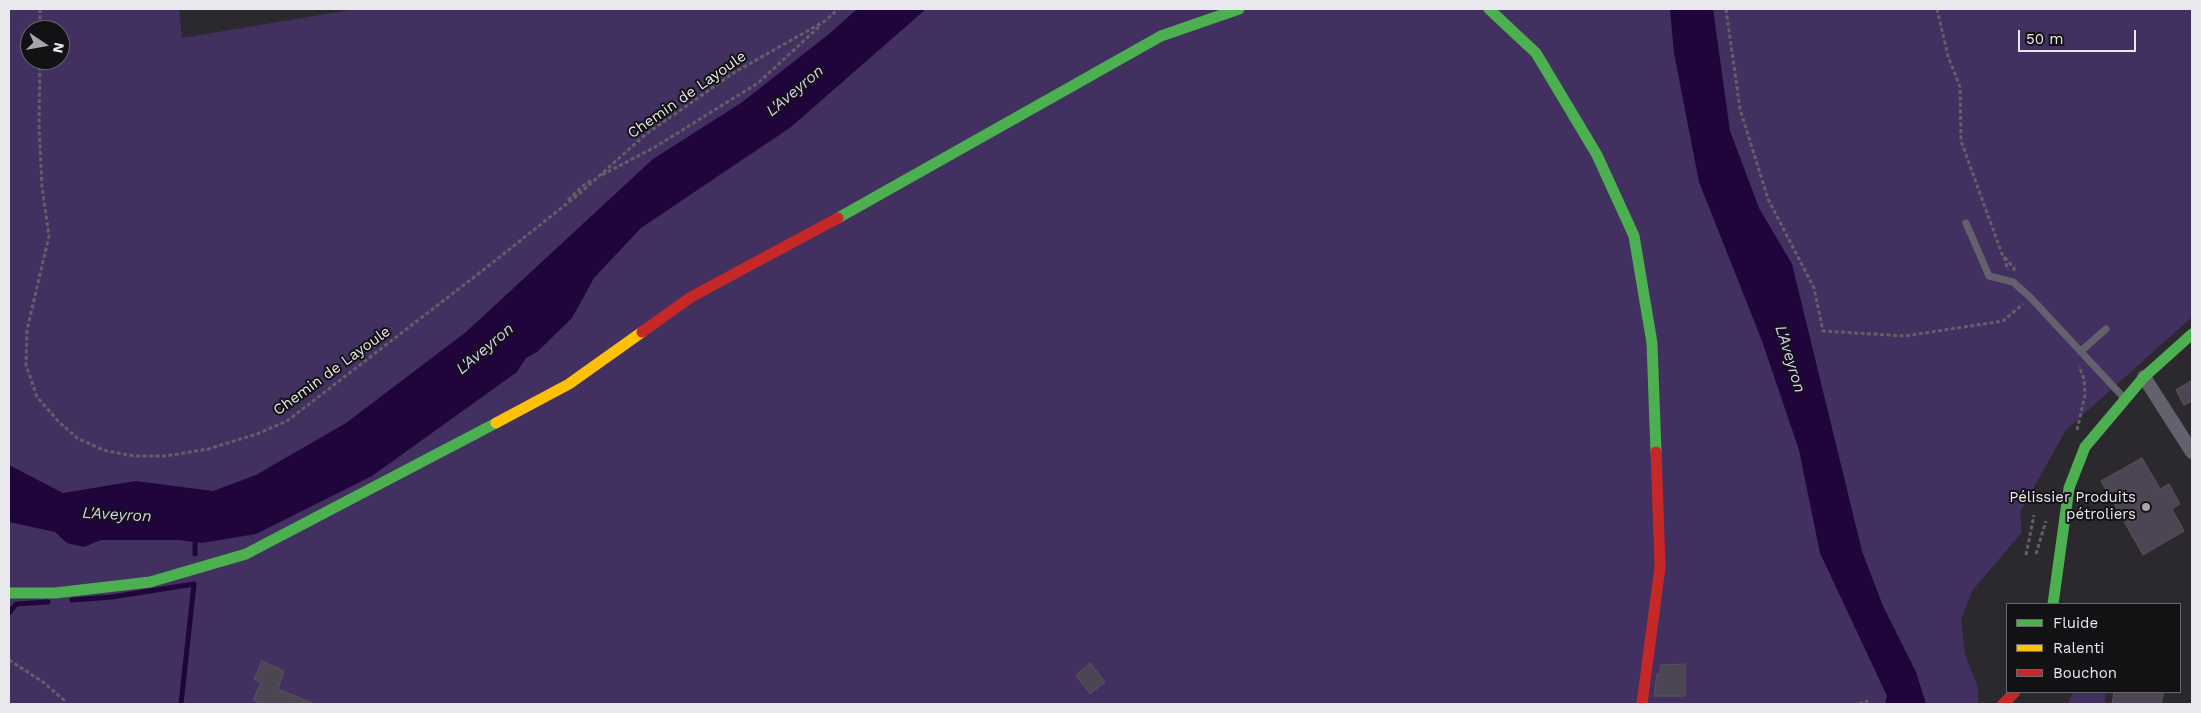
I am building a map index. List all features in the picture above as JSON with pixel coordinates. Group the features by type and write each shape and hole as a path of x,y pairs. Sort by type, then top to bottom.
{"street":[{"path":"9,593 55,593 150,582 246,554 569,384 691,297 868,201 1161,36 1239,9"},
{"path":"1489,9 1536,53 1597,155 1634,236 1652,343 1660,567 1642,704"},
{"path":"2053,603 2069,488 2085,447 2124,398 2144,377 2192,334"},
{"path":"2144,377 2192,452"},
{"path":"2003,704 2014,693"}],"lane":[{"path":"1966,223 1989,276 2013,282 2030,296 2124,398"},
{"path":"2081,351 2106,329"}],"path":[{"name":"Chemin de Layoule","path":"40,70 39,127 42,187 49,236 27,330 26,365 37,397 58,421 77,438 103,450 134,456 166,456 208,449 258,434 287,420 482,272 548,219 645,135 735,72 825,21 838,9"},
{"path":"1726,9 1740,108 1748,136 1768,200 1814,288 1823,331 1905,336 2003,321 2027,301 2013,282 2014,268 2002,254 1961,141 1960,87 1948,56 1937,9"},
{"path":"548,219 585,184 655,147 758,83 825,21"},
{"path":"2074,358 2084,379 2085,395 2075,436"},
{"path":"2026,555 2034,515"},
{"path":"2036,554 2048,515"},
{"path":"9,660 43,682 64,700 65,704"},
{"path":"1859,704 1868,701"}],"shaded area":[{"path":"9,9 179,9 182,38 356,9 2192,9 2192,317 2066,430 2020,512 2022,532 1972,591 1961,620 1965,654 1978,688 1978,704 9,704"},
{"path":"2073,693 2106,693 2105,704 2068,704"}],"water":[{"name":"L'Aveyron","path":"857,9 926,9 791,127 641,228 594,278 572,318 537,352 526,358 517,372 372,476 256,534 202,543 178,540 101,540 84,547 67,543 55,532 9,522 9,465 63,493 136,481 213,491 256,475 346,423 466,332 653,159 741,103 829,34"},
{"name":"L'Aveyron","path":"1670,9 1713,9 1730,131 1759,208 1792,264 1862,551 1883,606 1916,672 1926,704 1885,704 1887,696 1820,553 1799,450 1762,341 1699,182 1674,53"}],"building":[{"path":"2192,380 2192,401 2184,405 2176,390"},
{"name":"Pélissier Produits pétroliers","path":"2142,458 2160,489 2169,484 2180,504 2172,509 2184,531 2143,555 2101,481"},
{"path":"262,661 284,671 278,689 314,704 264,704 253,700 261,683 254,679"},
{"path":"1090,663 1105,682 1090,694 1076,675"},
{"path":"1685,664 1685,696 1654,696 1657,674 1660,674 1661,665"},
{"path":"2114,693 2164,693 2161,704 2112,704"}],"waterway":[{"path":"195,537 195,554"},
{"path":"72,600 112,597 194,584 181,704"},
{"path":"9,613 16,604 48,602"}],"traffic: fast":[{"path":"838,218 1161,36 1239,9"},
{"path":"1489,9 1536,53 1597,155 1634,236 1652,343 1656,452"},
{"path":"2053,603 2069,488 2085,447 2144,377 2192,334"},
{"path":"9,593 55,593 150,582 246,554 496,423"}],"traffic: slow":[{"path":"496,423 569,384 642,332"}],"traffic: jam":[{"path":"642,332 691,297 838,218"},
{"path":"1642,704 1660,567 1656,452"},
{"path":"2003,704 2014,693"}],"place":[{"name":"Pélissier Produits pétroliers","path":"2146,507"}]}
